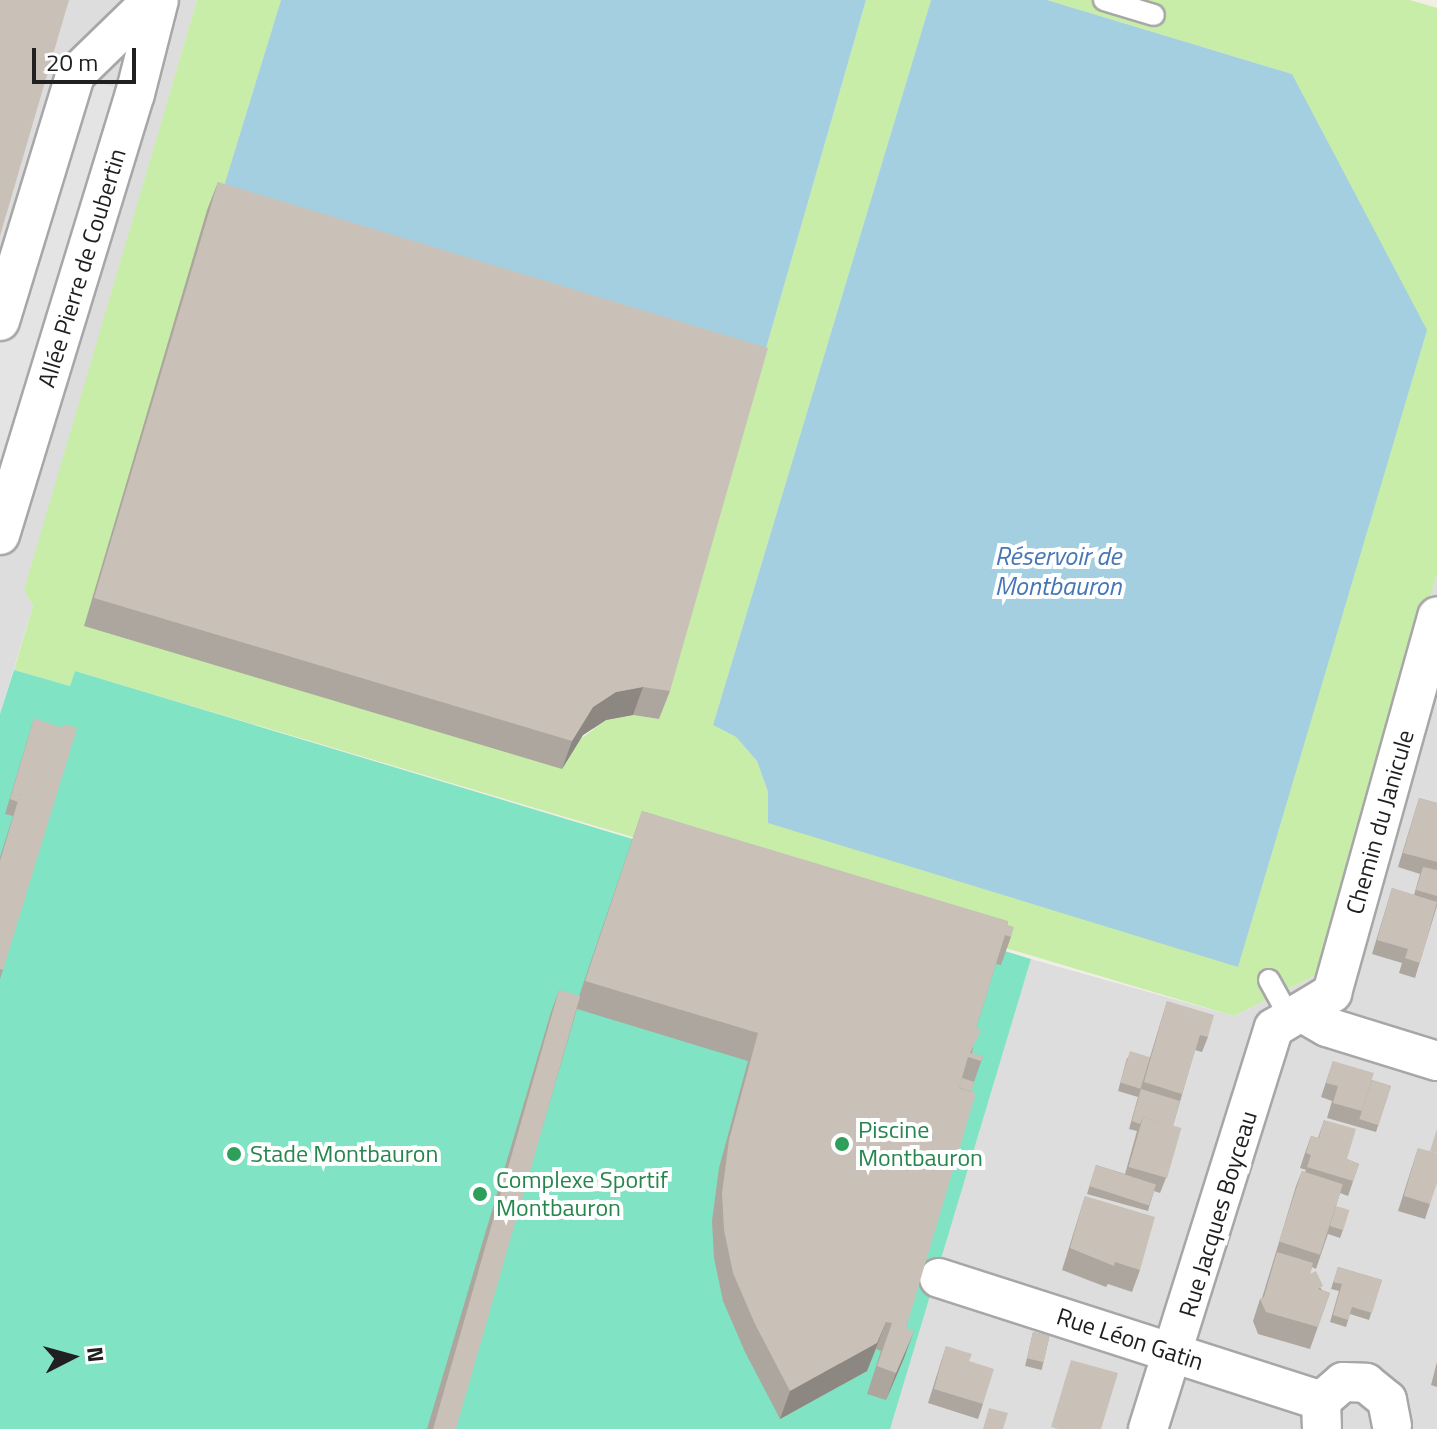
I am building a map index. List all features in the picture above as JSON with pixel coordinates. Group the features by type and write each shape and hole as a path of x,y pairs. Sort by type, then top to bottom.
{"street":[{"path":"0,321 75,75 152,0"},
{"name":"Allée Pierre de Coubertin","path":"0,535 135,94 159,0"},
{"name":"Chemin du Janicule","path":"1296,1015 1332,993 1437,616"},
{"path":"1296,1015 1437,1061"},
{"name":"Rue Jacques Boyceau","path":"1148,1429 1274,1028 1296,1015"},
{"name":"Rue Léon Gatin","path":"939,1278 1174,1353 1321,1415 1343,1382 1366,1383 1387,1400 1395,1428"}],"lane":[{"path":"1104,0 1154,15"},
{"path":"1269,980 1296,1015"}],"shaded area":[{"path":"32,0 197,0 25,590 33,606 0,714 0,233"},
{"path":"75,75 135,94 0,535 0,321"},
{"path":"1437,573 1437,1429 888,1429 1031,959 1234,1016 1320,973"}],"green space":[{"path":"197,0 281,0 216,212 208,210 575,743 606,720 633,715 659,719 866,0 931,0 713,725 736,737 757,761 768,792 1292,74 1047,0 1410,0 1437,8 1437,573 1320,973 1234,1016 75,671 70,686 14,670 33,606 24,590"},
{"name":"Complexe Sportif Montbauron","path":"14,670 70,686 75,671 1031,959 890,1429 0,1429 0,714"}],"water":[{"path":"281,0 866,0 758,376 216,212"},
{"name":"Réservoir de Montbauron","path":"931,0 1047,0 1292,74 1427,330 1238,967 768,823 768,792 757,761 736,737 713,725"}],"building":[{"path":"0,0 69,0 0,236"},
{"path":"218,182 768,348 670,691 643,687 616,692 593,707 572,741 94,598"},
{"path":"34,718 62,728 40,800 20,794 18,802 10,799"},
{"path":"63,724 77,728 3,970 0,969 0,861 20,794 40,800"},
{"path":"1419,798 1437,803 1437,862 1403,853"},
{"name":"Piscine Montbauron","path":"642,811 1008,921 1008,925 1014,927 1011,937 1005,935 976,1028 981,1030 970,1053 983,1056 981,1061 968,1057 959,1088 976,1093 906,1328 914,1331 896,1373 877,1366 892,1323 886,1322 877,1343 790,1391 733,1273 724,1230 722,1193 729,1140 758,1033 585,981"},
{"path":"1423,867 1437,870 1437,896 1416,890"},
{"path":"1392,888 1437,902 1420,963 1405,958 1408,949 1377,940"},
{"path":"559,990 580,996 456,1429 433,1429"},
{"path":"1167,1001 1214,1015 1208,1037 1200,1035 1182,1094 1144,1082"},
{"path":"1130,1051 1150,1057 1140,1089 1120,1083"},
{"path":"1333,1061 1374,1073 1362,1111 1333,1103 1338,1086 1326,1083"},
{"path":"962,1078 974,1082 971,1092 959,1088"},
{"path":"1372,1080 1391,1086 1378,1125 1359,1119"},
{"path":"1141,1089 1180,1101 1173,1126 1143,1117 1140,1124 1132,1121"},
{"path":"1143,1117 1181,1128 1167,1178 1129,1167"},
{"path":"1324,1120 1356,1129 1347,1159 1359,1164 1353,1181 1307,1167 1311,1155 1306,1153 1311,1136 1319,1138"},
{"path":"1437,1129 1437,1153 1430,1151"},
{"path":"1418,1148 1437,1153 1437,1183 1430,1204 1404,1196"},
{"path":"1096,1165 1156,1184 1149,1205 1089,1186"},
{"path":"1302,1171 1343,1184 1320,1255 1279,1241"},
{"path":"1085,1196 1155,1217 1140,1270 1115,1262 1114,1266 1070,1248"},
{"path":"1336,1206 1349,1210 1343,1230 1330,1226"},
{"path":"1277,1252 1313,1263 1310,1274 1316,1271 1323,1286 1318,1289 1330,1293 1318,1327 1266,1312 1260,1299 1264,1297"},
{"path":"1338,1267 1382,1280 1372,1313 1352,1307 1348,1320 1333,1315 1342,1284 1333,1282"},
{"path":"1033,1332 1050,1336 1043,1362 1027,1358"},
{"path":"946,1346 972,1354 969,1361 994,1369 983,1404 934,1389"},
{"path":"1071,1360 1118,1373 1101,1429 1051,1427"},
{"path":"989,1408 1008,1413 1003,1429 983,1429"}],"place":[{"name":"Piscine Montbauron","path":"842,1144"},
{"name":"Stade Montbauron","path":"234,1154"},
{"name":"Complexe Sportif Montbauron","path":"480,1194"}]}
